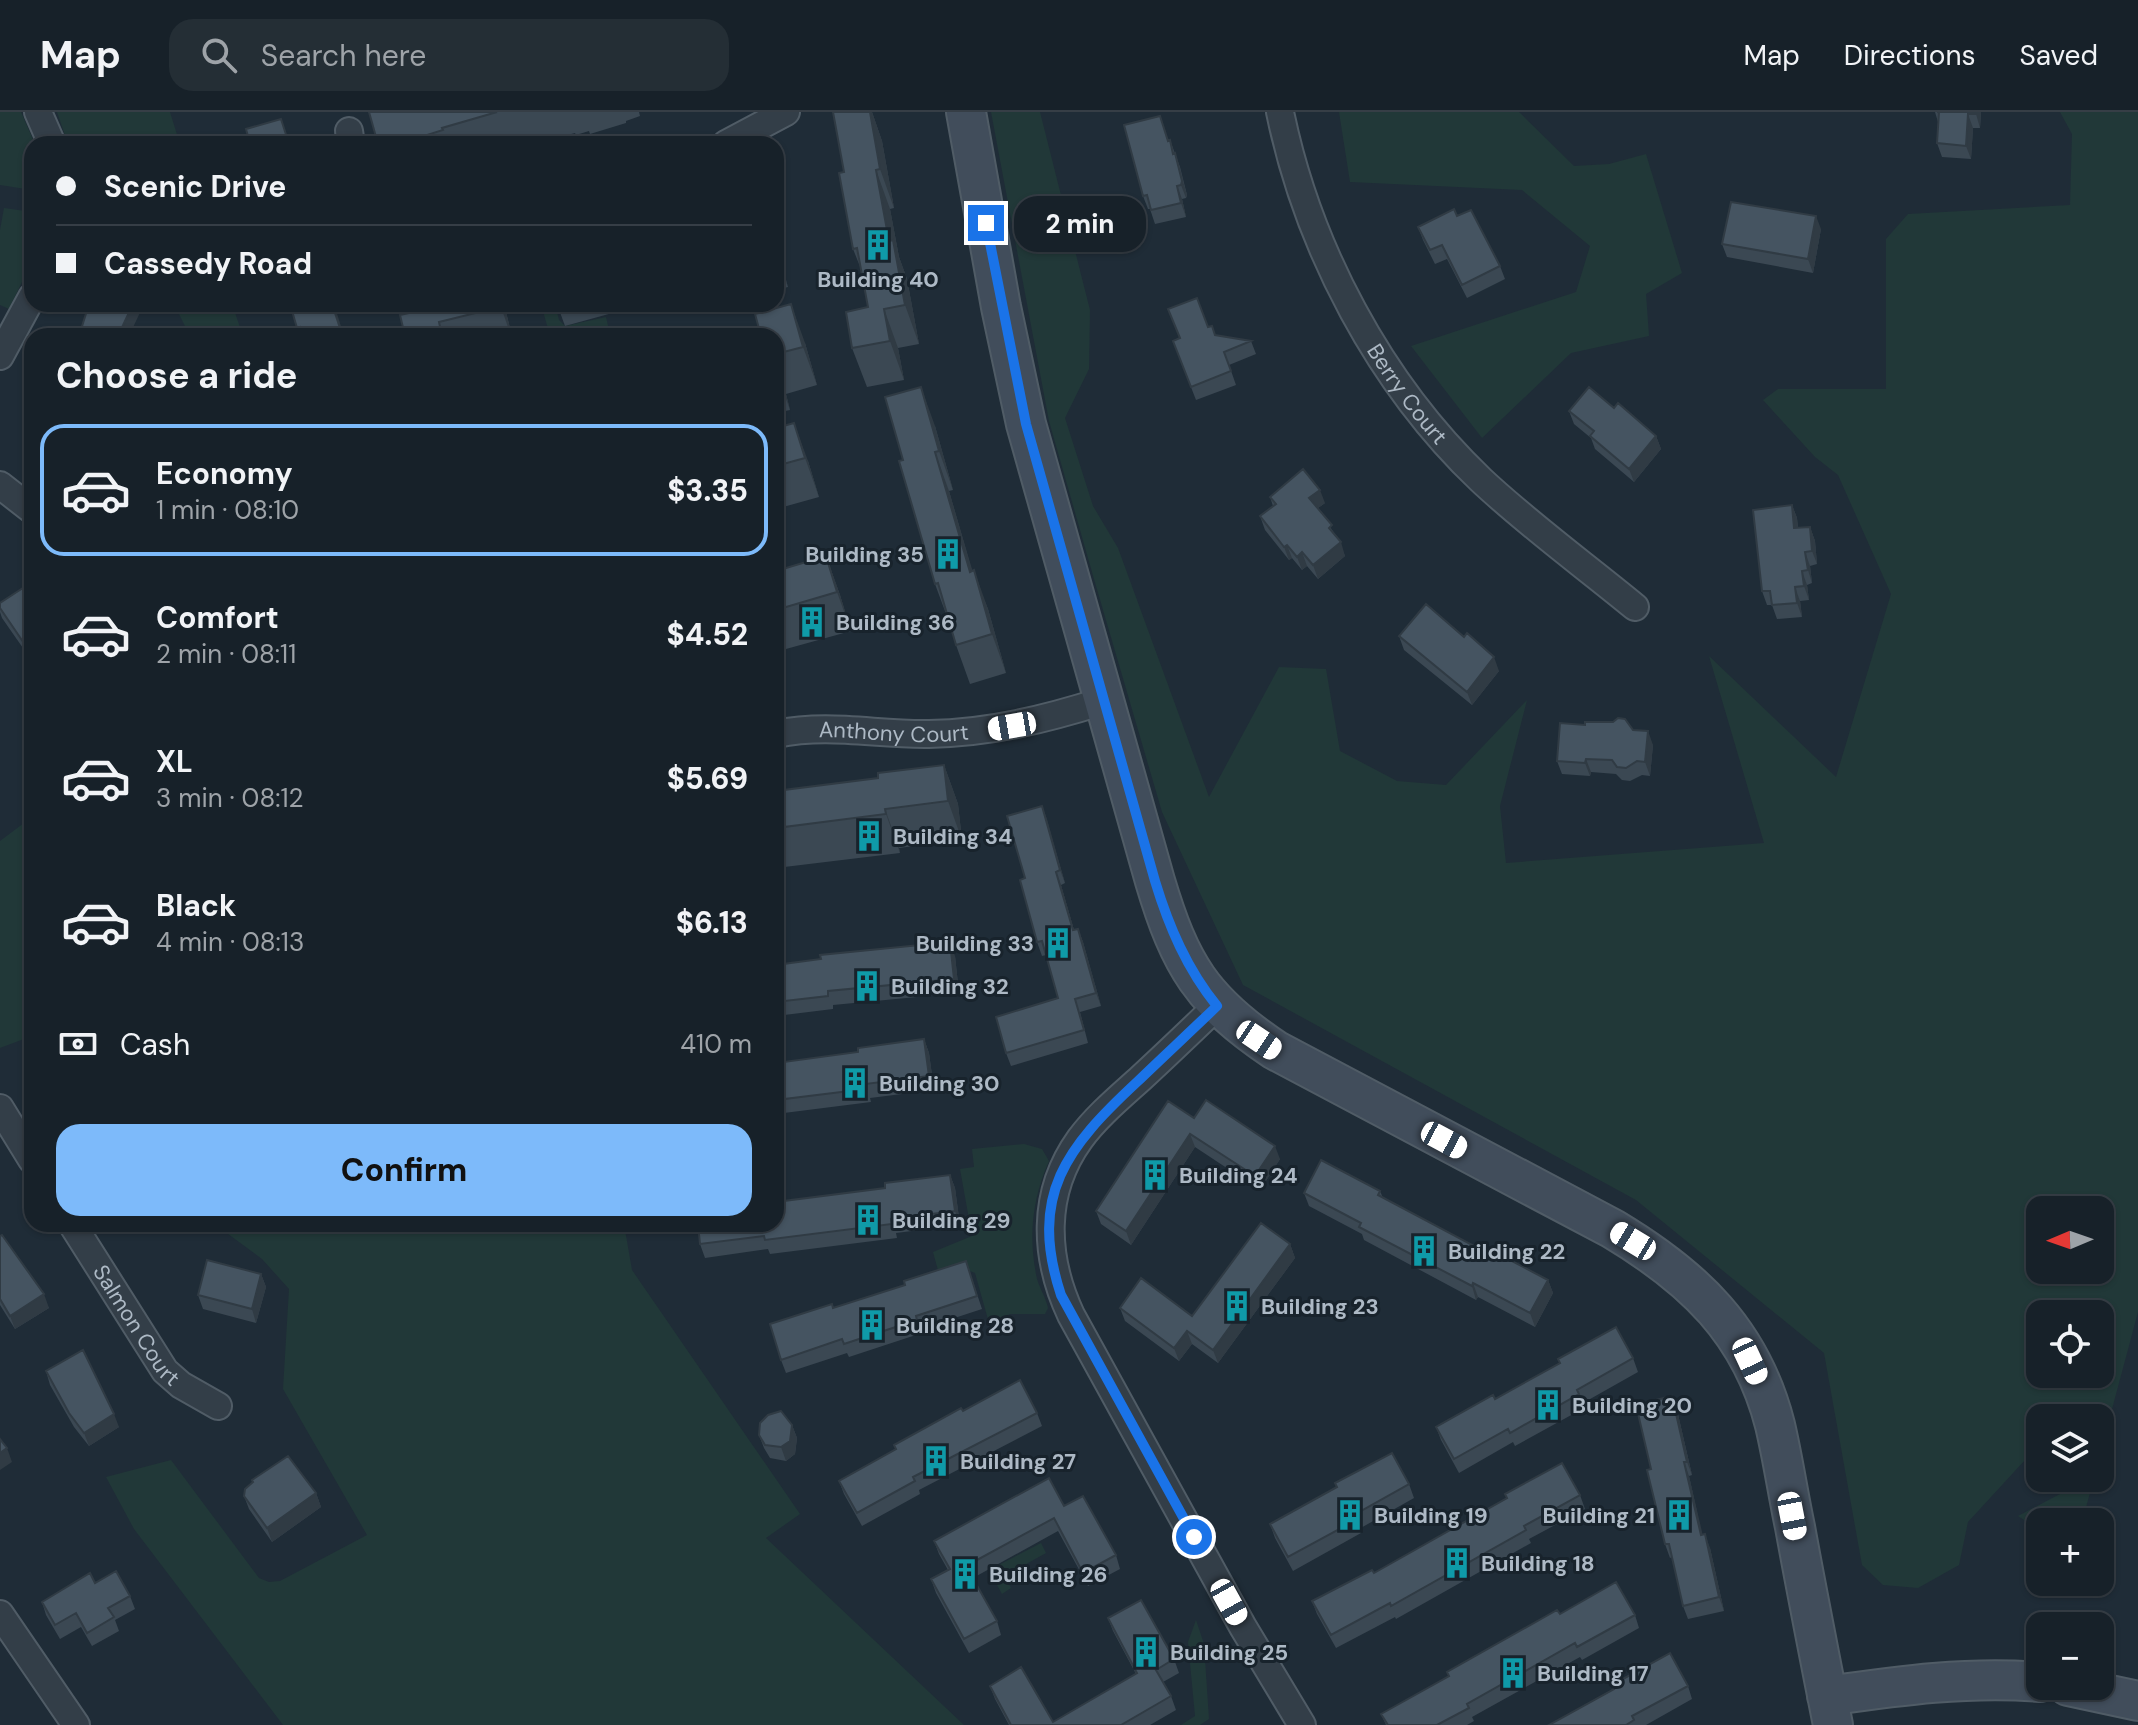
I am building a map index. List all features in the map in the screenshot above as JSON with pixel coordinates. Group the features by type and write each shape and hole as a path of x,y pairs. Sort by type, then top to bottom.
{"street":[{"path":"38,112 48,136"},
{"path":"741,136 786,112"},
{"path":"966,112 1001,307 1026,424 1170,927 1189,965 1217,1006 1243,1029 1275,1050 1639,1245 1671,1266 1705,1299 1750,1361 1769,1408 1830,1711 1948,1681 2026,1681"},
{"name":"Berry Court","path":"1280,112 1299,180 1328,258 1373,344 1404,390 1445,443 1480,479 1635,607"},
{"path":"0,356 24,312"},
{"path":"0,485 24,504"},
{"name":"Anthony Court","path":"784,733 829,728 926,734 996,729 1103,701"},
{"path":"1217,1006 1108,1109 1074,1149 1060,1175 1051,1207 1051,1254 1056,1280 1071,1315 1243,1627 1302,1725"},
{"path":"0,1108 24,1147"},
{"name":"Salmon Court","path":"77,1232 165,1371 181,1385 218,1406"},
{"path":"0,1614 76,1725"},
{"path":"2114,1696 2138,1701"}],"green space":[{"path":"0,112 21,112 32,136 24,136 24,189 0,185"},
{"path":"57,112 170,112 178,136 65,136"},
{"path":"991,112 1040,112 1090,310 1089,369 1065,418 1093,506 1118,548 1209,797 1279,667 1326,669 1340,751 1397,781 1446,785 1527,700 1500,806 1506,863 1764,843 1709,656 1836,777 1891,594 1838,475 1815,457 1763,400 1778,389 1886,389 1886,239 1908,214 2070,205 2072,134 2060,112 2138,112 2138,1312 2113,1404 2026,1404 2026,1460 1968,1522 1959,1565 1918,1588 1883,1585 1862,1565 1824,1353 1636,1200 1243,985 1162,812 1049,421"},
{"path":"1339,112 1519,112 1574,166 1609,164 1646,154 1682,273 1646,294 1649,336 1571,353 1482,438 1411,346 1576,292 1590,246 1522,190 1350,182"},
{"path":"4,208 24,211 24,278 9,309 0,305 0,230"},
{"path":"178,312 235,312 240,328 186,328"},
{"path":"543,312 557,312 565,326 606,317 609,328 548,328"},
{"path":"24,823 24,1039 0,1048 0,841"},
{"path":"1024,1144 1042,1149 1049,1161 1035,1204 1032,1234 1037,1279 1048,1308 1045,1314 1010,1314 989,1323 975,1273 965,1269 939,1274 933,1252 972,1236 960,1169 974,1167 972,1149"},
{"path":"225,1232 625,1232 632,1270 800,1514 766,1538 964,1725 283,1725 134,1529 106,1477 171,1460 259,1578 269,1582 280,1581 367,1535 283,1389 289,1289 262,1259"},
{"path":"2064,1492 2090,1492 2086,1508 2033,1508"},
{"path":"1041,1543 1046,1553 1005,1576 1011,1588 1002,1594 990,1572 993,1568"},
{"path":"1196,1620 1204,1644 1209,1719 1200,1725 1181,1725 1195,1716 1188,1642"}],"building":[{"path":"369,112 497,112 424,136 376,136"},
{"path":"833,112 870,112 880,169 876,170 905,305 884,309 890,341 852,348 846,312 868,307 839,173 844,172"},
{"path":"1939,112 1976,112 1968,114 1966,146 1937,143"},
{"path":"1160,116 1182,181 1177,186 1181,203 1151,210 1147,195 1143,196 1124,125"},
{"path":"281,119 286,136 248,136 246,129"},
{"path":"1731,202 1816,216 1808,259 1722,244"},
{"path":"1454,209 1457,216 1471,210 1500,266 1462,285 1442,245 1430,250 1418,227"},
{"path":"1197,298 1208,327 1212,326 1215,335 1251,341 1224,352 1231,371 1191,387 1173,341 1180,338 1168,309"},
{"path":"791,304 803,347 784,352 784,328 759,328 755,314 784,312 784,306"},
{"path":"86,312 129,312 122,328 82,328"},
{"path":"292,312 335,312 340,328 300,327 297,328"},
{"path":"413,312 480,312 439,322 440,328 403,328 400,315"},
{"name":"Building 35","path":"921,387 939,451 935,452 970,572 974,570 992,634 956,645 899,461 903,460 885,397"},
{"path":"1589,387 1614,408 1618,403 1656,436 1629,469 1590,436 1594,431 1569,411"},
{"path":"794,423 805,458 784,464 784,426"},
{"path":"1303,469 1320,490 1309,498 1332,525 1329,528 1341,542 1313,565 1302,552 1297,557 1287,545 1284,547 1260,516 1276,504 1270,497"},
{"path":"1792,505 1794,528 1810,527 1812,551 1805,552 1808,570 1802,571 1804,586 1795,587 1797,603 1772,605 1770,591 1762,591 1753,510"},
{"path":"826,556 837,592 784,608 784,569"},
{"path":"24,587 24,643 0,608 0,603"},
{"path":"1426,604 1464,637 1467,633 1494,657 1467,692 1399,636"},
{"path":"1618,718 1625,719 1633,730 1648,731 1645,762 1637,761 1626,768 1617,767 1612,760 1586,759 1585,763 1557,761 1560,723 1585,725 1585,722 1613,722"},
{"path":"944,765 948,801 885,809 886,814 784,827 784,790 878,778 878,773"},
{"name":"Building 33","path":"1042,806 1060,870 1056,872 1073,930 1078,929 1096,993 1075,999 1084,1030 1006,1053 996,1017 1058,998 1042,941 1037,942 1020,880 1025,878 1007,816"},
{"path":"950,942 954,979 828,991 828,996 784,1001 784,964 821,959 820,955"},
{"path":"924,1039 929,1076 865,1084 866,1089 784,1099 784,1062 858,1052 858,1048"},
{"name":"Building 24","path":"1206,1100 1275,1146 1255,1176 1190,1134 1126,1231 1096,1211 1168,1101 1194,1118"},
{"name":"Building 22","path":"1321,1160 1380,1191 1378,1195 1487,1253 1489,1249 1548,1280 1530,1313 1359,1227 1361,1223 1304,1193"},
{"path":"950,1175 955,1211 891,1219 892,1224 765,1240 764,1236 700,1244 699,1232 784,1232 784,1201 885,1188 885,1183"},
{"name":"Building 23","path":"1261,1223 1290,1244 1213,1350 1187,1331 1174,1348 1120,1308 1141,1278 1192,1316"},
{"path":"2,1235 44,1294 10,1316 0,1299"},
{"path":"207,1260 261,1274 252,1309 198,1295"},
{"name":"Building 28","path":"966,1261 977,1296 844,1344 842,1339 781,1360 770,1324 905,1285 904,1281"},
{"name":"Building 20","path":"1616,1327 1633,1358 1577,1390 1579,1394 1510,1433 1508,1429 1454,1459 1436,1427 1560,1363 1558,1359"},
{"path":"83,1350 114,1414 84,1433 46,1371"},
{"name":"Building 27","path":"1020,1380 1037,1413 913,1477 915,1481 857,1513 839,1481 896,1449 894,1445"},
{"name":"Building 21","path":"1672,1396 1701,1535 1705,1534 1719,1597 1683,1606 1647,1470 1651,1469 1636,1405"},
{"path":"781,1411 792,1425 790,1441 781,1447 765,1445 759,1435 760,1423 768,1415"},
{"path":"0,1439 7,1448 0,1453"},
{"name":"Building 19","path":"1392,1453 1409,1484 1354,1515 1356,1520 1288,1557 1270,1524 1337,1487 1335,1483"},
{"path":"288,1456 316,1493 267,1528 244,1496 245,1489 252,1480"},
{"name":"Building 18","path":"1562,1463 1580,1495 1524,1526 1526,1530 1391,1606 1390,1603 1331,1635 1312,1601 1372,1570 1374,1573 1507,1498 1505,1494"},
{"name":"Building 26","path":"1049,1478 1064,1506 1083,1496 1116,1555 1083,1573 1054,1518 966,1566 997,1621 964,1639 931,1579 950,1569 934,1541"},
{"path":"116,1571 130,1596 108,1608 114,1617 87,1633 76,1613 55,1625 42,1602 90,1573 95,1583"},
{"path":"1616,1582 1635,1615 1577,1647 1575,1643 1467,1704 1469,1708 1437,1725 1388,1725 1381,1714 1449,1676 1447,1672 1557,1610 1560,1614"},
{"path":"1141,1600 1174,1659 1156,1670 1171,1696 1121,1725 1011,1725 990,1686 1021,1667 1053,1722 1137,1673 1108,1618"},
{"path":"1670,1653 1688,1686 1632,1716 1634,1720 1626,1725 1549,1725 1614,1689 1612,1685"}],"place":[{"name":"Building 40","path":"878,245"},
{"name":"Building 35","path":"948,554"},
{"name":"Building 36","path":"812,622"},
{"name":"Building 34","path":"869,836"},
{"name":"Building 33","path":"1058,943"},
{"name":"Building 32","path":"867,986"},
{"name":"Building 30","path":"855,1083"},
{"name":"Building 24","path":"1155,1175"},
{"name":"Building 29","path":"868,1220"},
{"name":"Building 22","path":"1424,1251"},
{"name":"Building 23","path":"1237,1306"},
{"name":"Building 28","path":"872,1325"},
{"name":"Building 20","path":"1548,1405"},
{"name":"Building 27","path":"936,1461"},
{"name":"Building 19","path":"1350,1515"},
{"name":"Building 21","path":"1679,1515"},
{"name":"Building 18","path":"1457,1563"},
{"name":"Building 26","path":"965,1574"},
{"name":"Building 25","path":"1146,1652"},
{"name":"Building 17","path":"1513,1673"}],"route":[{"path":"986,223 1006,336 1026,424 1155,881 1182,954 1217,1006 1082,1137 1066,1162 1051,1207 1050,1245 1061,1295 1194,1537"}]}
